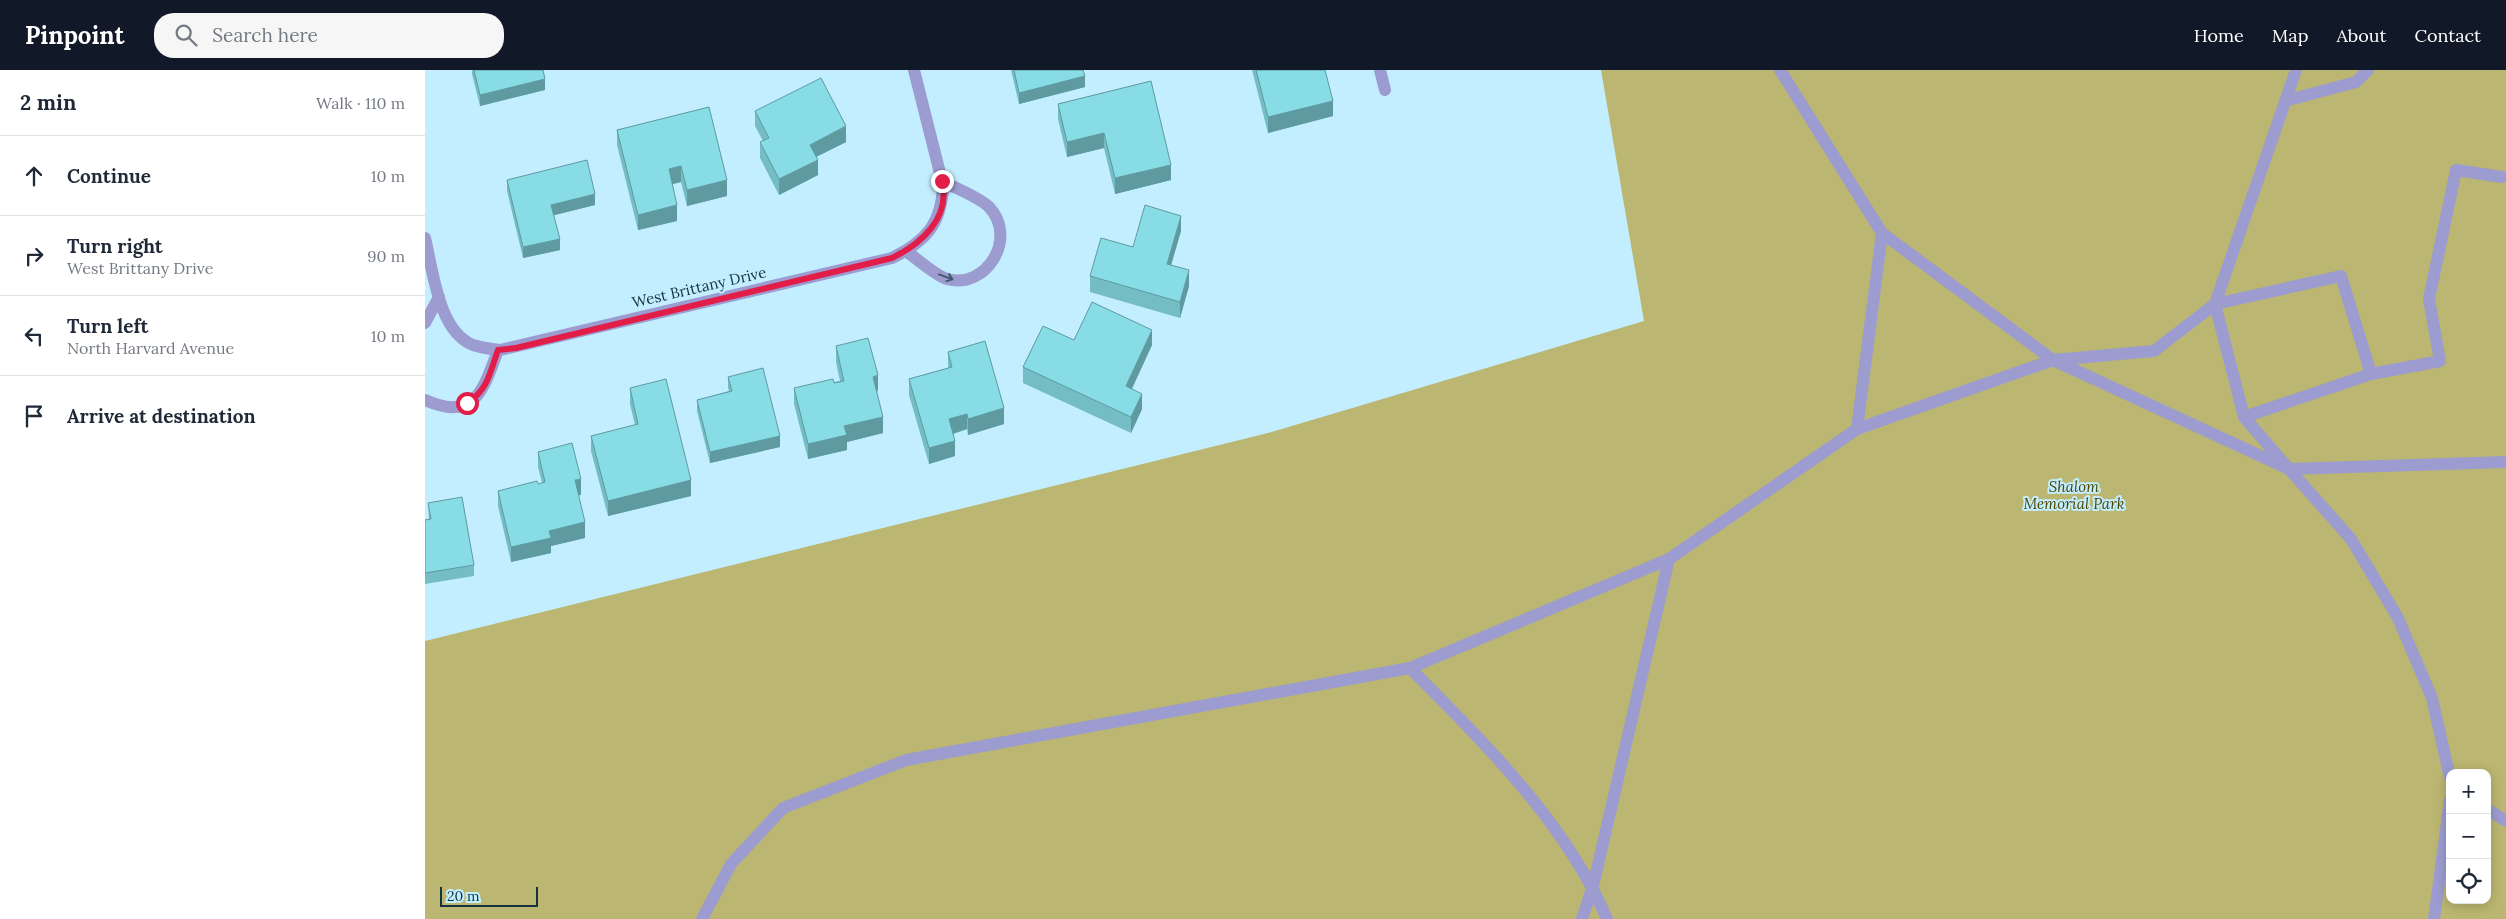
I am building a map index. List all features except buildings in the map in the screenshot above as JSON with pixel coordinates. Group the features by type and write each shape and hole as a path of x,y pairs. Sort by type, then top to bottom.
{"street":[{"path":"906,251 945,279 960,280 975,277 987,269 995,258 1000,244 1000,231 988,206 942,181 914,70"},
{"path":"1380,70 1385,90"},
{"path":"1780,70 1882,233 2053,360 2289,469 2506,462"},
{"path":"2296,70 2215,304 2244,417 2351,539 2398,618 2432,698 2448,769"},
{"path":"2285,101 2356,82 2369,70"},
{"path":"2244,417 2371,374 2440,361 2429,299 2456,170 2502,177"},
{"name":"West Brittany Drive","path":"439,297 449,325 464,340 473,345 498,350 516,348 892,258 924,238 932,227 943,202 942,181"},
{"path":"1857,429 1882,233"},
{"path":"425,238 439,297 425,323"},
{"path":"702,919 731,864 783,808 906,760 1410,668 1669,559 1857,429 2053,360 2154,351 2215,304 2341,276 2371,374"},
{"path":"425,400 438,406 453,407 467,403 479,395 498,350"},
{"path":"1582,919 1593,886 1669,559"},
{"path":"1410,668 1476,735 1543,813 1593,886 1607,919"},
{"path":"2491,812 2506,821"},
{"path":"2434,919 2448,814"}],"green space":[{"name":"Shalom Memorial Park","path":"1601,70 2506,70 2506,919 425,919 425,641 1268,433 1644,321"}],"route":[{"path":"467,403 479,395 484,388 498,350 516,348 892,258 910,249 924,238 932,227 939,215 943,202 942,181"}]}
